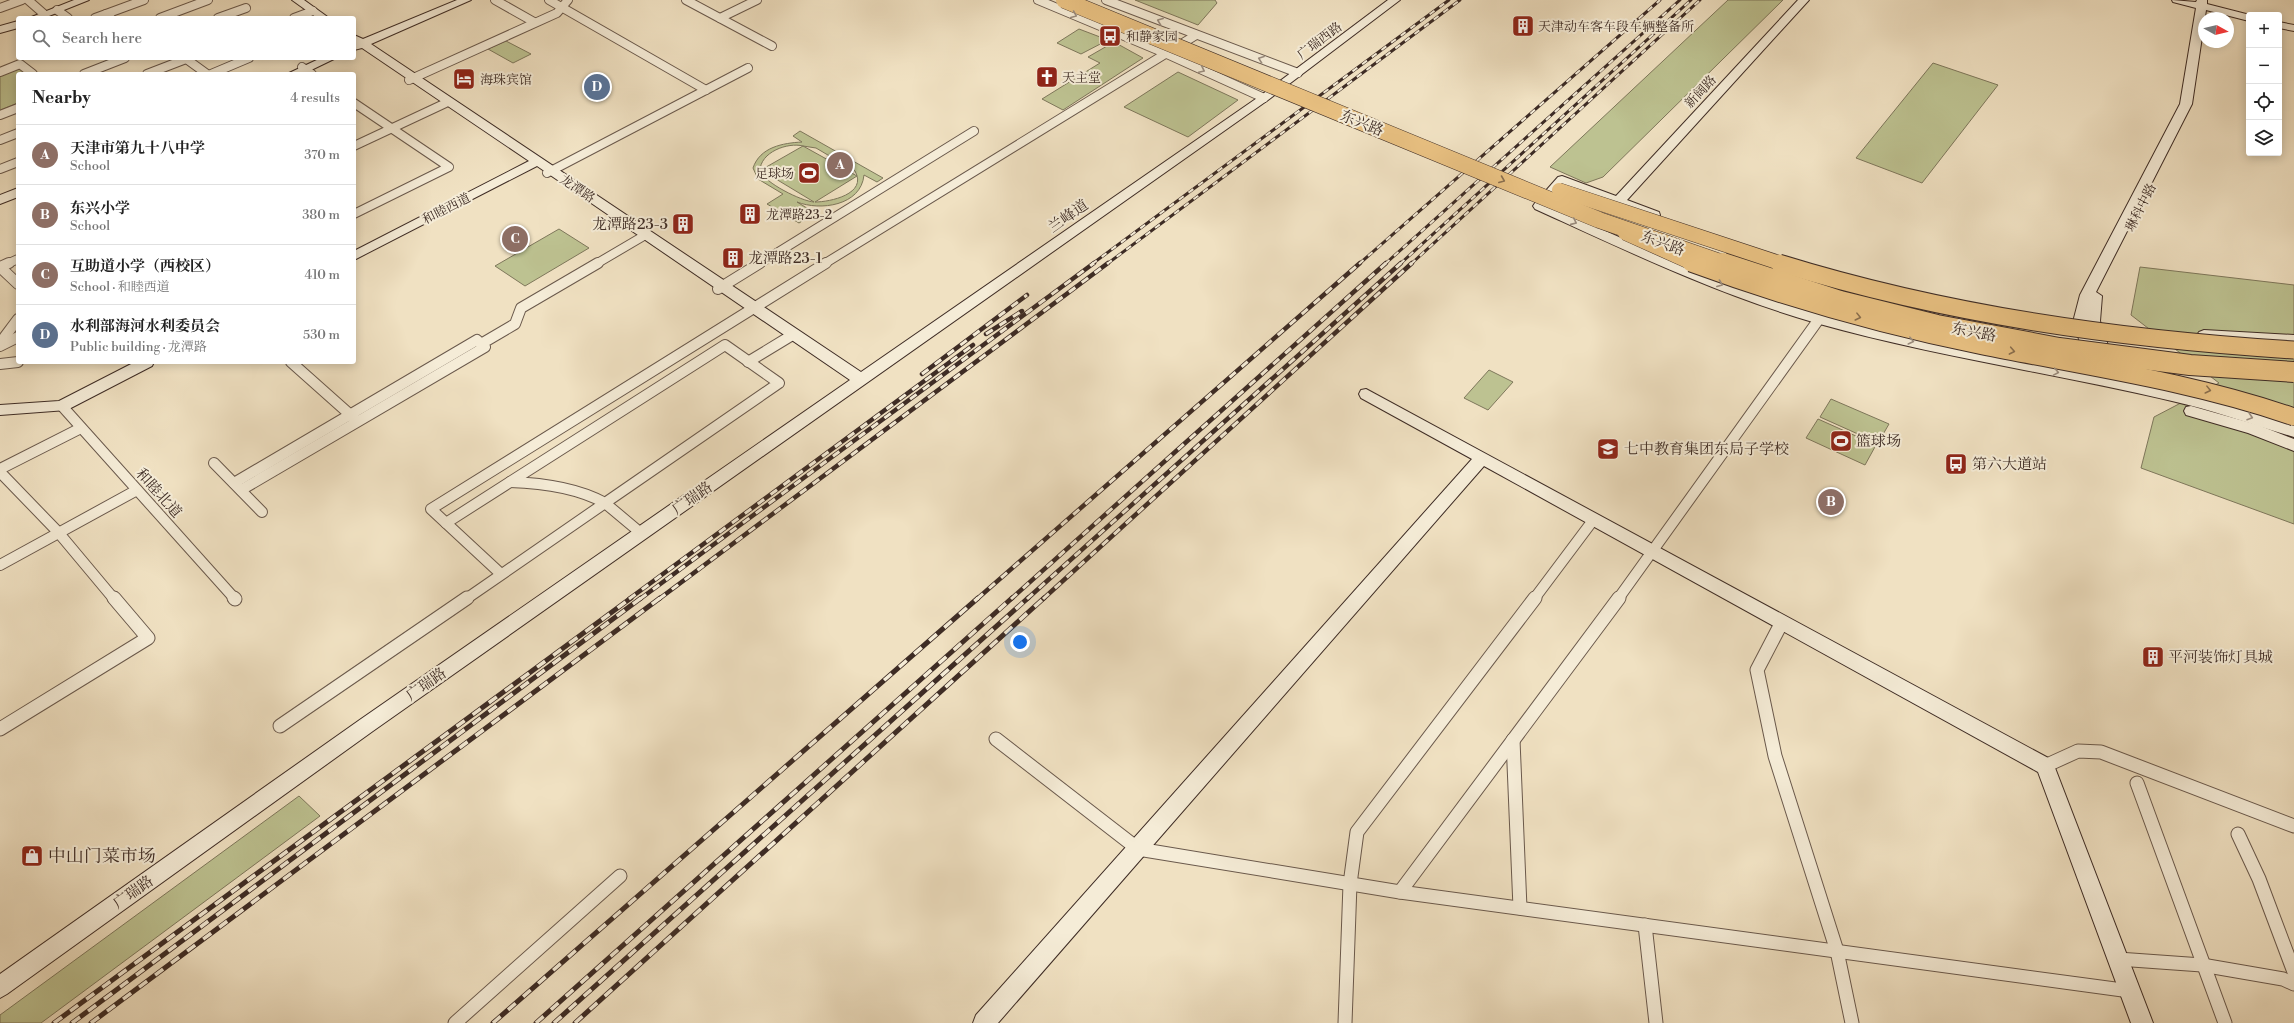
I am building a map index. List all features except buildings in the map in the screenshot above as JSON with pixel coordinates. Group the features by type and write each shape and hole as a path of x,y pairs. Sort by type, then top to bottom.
{"highway":[{"name":"东兴路","path":"1085,0 1714,252 1802,280 1923,311 2013,330 2103,344 2230,357 2294,361"},
{"name":"东兴路","path":"1060,2 1599,220 1781,284 1840,301 1944,326 2059,348 2190,365 2294,372"}],"main road":[{"path":"1559,190 1784,265 1922,301 1994,316 2090,332 2211,345 2292,341"},
{"path":"1599,220 1649,246 1694,265 1856,316 2013,352 2159,378 2222,394 2294,417"}],"street":[{"path":"0,8 22,0"},
{"path":"28,0 44,14"},
{"path":"39,16 84,0"},
{"path":"108,16 144,0"},
{"path":"165,16 208,0"},
{"path":"290,0 313,14"},
{"path":"297,0 313,14"},
{"path":"357,44 460,0"},
{"path":"357,44 466,0"},
{"path":"495,0 534,22"},
{"path":"549,0 706,90"},
{"path":"412,79 557,12 568,0"},
{"path":"686,0 772,46"},
{"path":"720,18 756,0"},
{"path":"1038,0 1060,2 1164,53 1264,98"},
{"path":"1106,0 1298,73"},
{"name":"广瑞西路","path":"1298,73 1394,0"},
{"name":"新阔路","path":"1618,202 1804,0"},
{"path":"2177,0 2246,13"},
{"path":"2204,5 2246,17"},
{"name":"琳科中路","path":"2091,328 2087,295 2184,108 2204,5"},
{"path":"224,16 246,8"},
{"path":"57,10 65,16"},
{"path":"2282,21 2294,24"},
{"path":"0,30 16,25"},
{"path":"2282,26 2294,28"},
{"path":"501,574 431,509 752,307 1164,53 1193,33"},
{"name":"龙潭路","path":"357,44 412,79 752,307 857,382"},
{"name":"琳科中路","path":"2091,328 2092,307 2096,294 2188,114 2201,48"},
{"path":"101,60 107,65"},
{"path":"89,72 120,60"},
{"path":"152,72 180,60"},
{"path":"188,60 204,72"},
{"path":"216,72 244,60"},
{"path":"306,70 321,60"},
{"path":"306,70 326,60"},
{"path":"0,72 20,64 30,72"},
{"path":"549,171 748,68"},
{"name":"兰峰道","path":"857,382 1298,73"},
{"path":"356,145 446,102"},
{"path":"356,107 392,128 449,168 356,213"},
{"path":"0,115 16,109"},
{"path":"721,287 974,131"},
{"path":"0,140 16,134"},
{"name":"和睦西道","path":"356,255 536,162"},
{"path":"0,169 16,163"},
{"path":"2292,341 2136,329 2117,330 2091,328 1921,293 1790,259 1618,202 1562,180 1539,206 1678,269 1819,319 1928,346 2195,400 2294,432"},
{"path":"0,200 16,193"},
{"path":"0,203 16,197"},
{"path":"237,486 354,418 485,347 481,344 515,324 521,308 645,236"},
{"path":"16,260 0,267 16,282"},
{"path":"1400,892 1654,552 1744,428 1819,319"},
{"path":"0,344 16,322"},
{"path":"2091,328 2106,381"},
{"path":"2091,328 2094,345 2106,381"},
{"path":"748,362 791,336"},
{"path":"0,344 16,338"},
{"path":"280,726 779,384 725,345 446,523"},
{"path":"0,364 16,362"},
{"path":"0,410 62,406 143,364"},
{"path":"293,364 354,418"},
{"path":"2106,381 2253,429 2294,445"},
{"name":"广瑞路","path":"0,987 367,725 642,534 857,382"},
{"path":"1366,394 2045,766 2142,1023"},
{"name":"和睦北道","path":"62,406 235,599"},
{"path":"0,728 148,638 58,532 0,471 81,428"},
{"path":"984,1023 1482,458"},
{"path":"214,463 262,512"},
{"path":"510,482 547,485 566,489 605,503 642,534"},
{"path":"0,564 137,490"},
{"path":"1345,1023 1350,884 1357,832 1594,519"},
{"path":"1782,622 1757,670 1775,756 1837,951 1852,1023"},
{"path":"996,739 1138,849 1400,892 2130,991"},
{"path":"1513,740 1520,908"},
{"path":"2045,766 2074,752 2085,749 2101,752 2294,826"},
{"path":"2137,783 2202,965 2225,1023"},
{"path":"2238,834 2259,879 2294,972"},
{"path":"455,1023 620,876"},
{"path":"1645,925 1656,1023"},
{"path":"2118,959 2202,965 2283,979 2294,984"}],"green space":[{"path":"1135,0 1215,0 1217,3 1198,25"},
{"path":"1728,0 1783,0 1603,177 1586,183 1550,167"},
{"path":"1079,29 1108,40 1081,54 1057,43"},
{"path":"506,41 531,54 513,63 488,49"},
{"path":"1114,42 1143,58 1063,110 1042,99 1100,63 1088,57"},
{"path":"1933,63 1998,85 1922,183 1856,158"},
{"path":"21,67 27,72 16,72 16,104 0,110 0,75"},
{"path":"1178,72 1238,100 1188,137 1124,107"},
{"path":"800,131 883,178 877,182 864,175 856,194 848,200 838,204 817,206 797,202 815,213 799,223 767,204 783,194 758,179 753,168 756,161 767,151 780,145 802,142 793,136","holes":["797,145 803,146 761,170 814,202 784,191 769,181 760,171 761,164 776,150 783,147","803,146 816,148 855,171 857,176","857,176 858,179 856,186 846,195 822,202 815,202"]},
{"path":"559,229 589,248 525,286 495,266"},
{"path":"2140,267 2294,285 2294,524 2141,468 2154,417 2219,383 2131,315"},
{"path":"1489,370 1513,382 1488,410 1464,398"},
{"name":"篮球场","path":"1831,399 1889,424 1878,443 1820,417"},
{"name":"篮球场","path":"1818,419 1876,445 1865,465 1806,438"},
{"path":"299,796 320,816 41,1023 0,1023 0,1015"}],"railway":[{"path":"1092,264 1449,0"},
{"path":"1107,264 1460,0"},
{"path":"1359,264 1660,0"},
{"path":"1385,264 1680,0"},
{"path":"1400,264 1691,0"},
{"path":"1411,264 1700,0"},
{"path":"640,599 1094,263"},
{"path":"659,599 1108,263"},
{"path":"977,599 1360,263"},
{"path":"1011,599 1386,263"},
{"path":"1027,599 1401,263"},
{"path":"1043,599 1412,263"},
{"path":"922,374 1027,295"},
{"path":"986,334 1022,311"},
{"path":"629,599 973,345"},
{"path":"54,1023 631,598"},
{"path":"72,1023 641,598"},
{"path":"91,1023 660,598"},
{"path":"493,1023 978,598"},
{"path":"536,1023 1012,598"},
{"path":"554,1023 1028,598"},
{"path":"575,1023 1044,598"}],"place":[{"name":"天津动车客车段车辆整备所","path":"1523,26"},
{"name":"和静家园","path":"1110,36"},
{"name":"天主堂","path":"1047,77"},
{"name":"海珠宾馆","path":"464,79"},
{"name":"水利部海河水利委员会","path":"597,87"},
{"name":"天津市第九十八中学","path":"840,165"},
{"name":"足球场","path":"809,173"},
{"name":"龙潭路23-2","path":"750,214"},
{"name":"龙潭路23-3","path":"683,224"},
{"name":"互助道小学（西校区）","path":"515,239"},
{"name":"龙潭路23-1","path":"733,258"},
{"name":"篮球场","path":"1841,441"},
{"name":"七中教育集团东局子学校","path":"1608,449"},
{"name":"第六大道站","path":"1956,464"},
{"name":"东兴小学","path":"1831,502"},
{"name":"平河装饰灯具城","path":"2153,657"},
{"name":"中山门菜市场","path":"32,856"}]}
